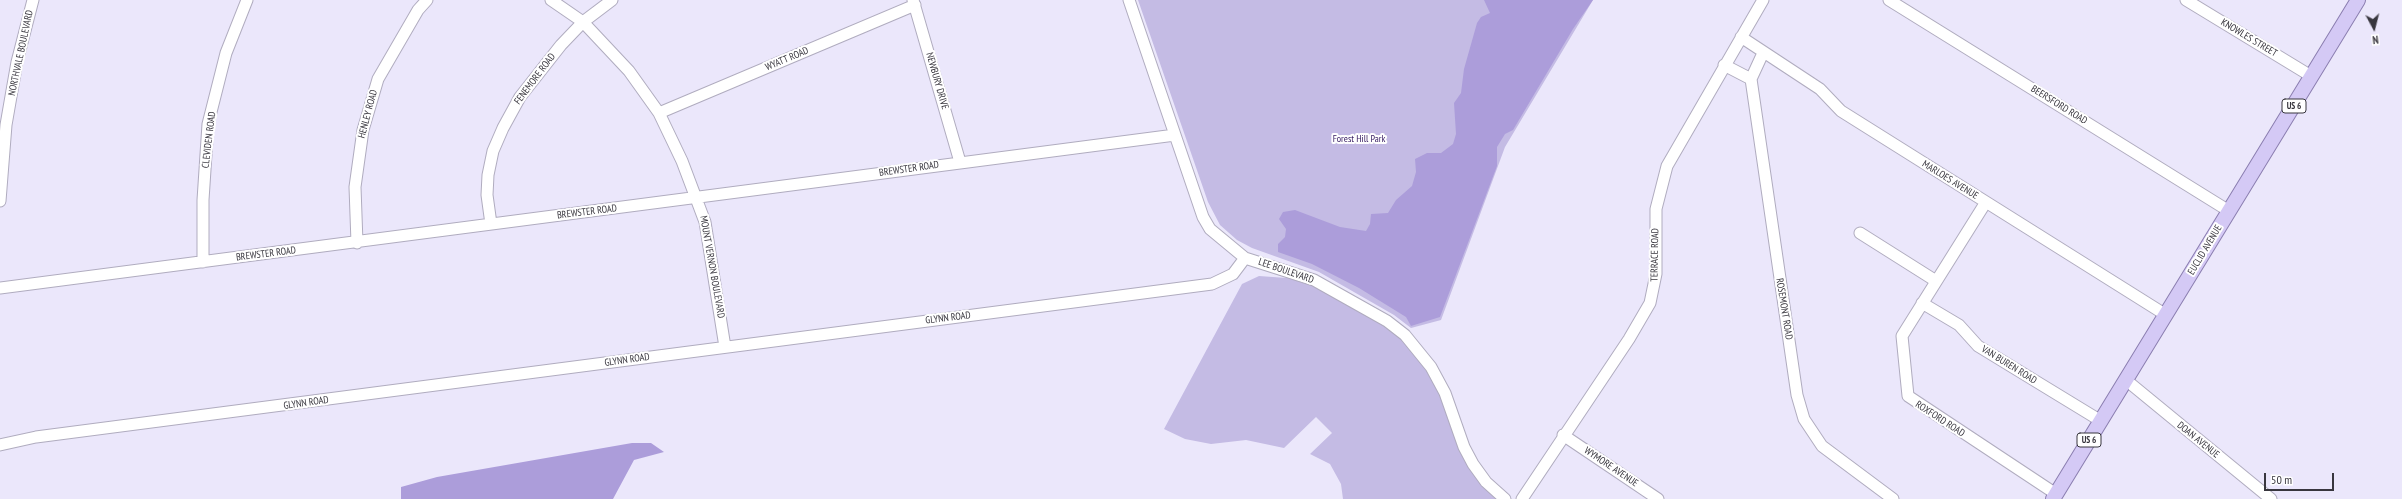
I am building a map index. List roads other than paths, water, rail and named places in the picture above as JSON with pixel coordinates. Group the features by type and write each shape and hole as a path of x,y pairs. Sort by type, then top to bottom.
{"main road":[{"name":"EUCLID AVENUE","path":"2055,497 2358,0"}],"street":[{"name":"NORTHVALE BOULEVARD","path":"0,201 3,124 33,0"},
{"name":"CLEVIDEN ROAD","path":"203,262 203,200 208,124 226,53 247,0"},
{"name":"HENLEY ROAD","path":"357,243 355,187 363,130 378,79 418,10 427,0"},
{"name":"MOUNT VERNON BOULEVARD","path":"551,0 583,22 629,71 660,112 697,198 705,222 713,261 726,347"},
{"name":"FENEMORE ROAD","path":"491,224 487,195 488,175 493,151 503,128 520,97 536,74 583,22 612,0"},
{"name":"LEE BOULEVARD","path":"1129,0 1203,217 1210,229 1245,258 1314,280 1387,321 1405,335 1419,349 1442,386 1464,447 1473,464 1486,482 1505,499"},
{"name":"TERRACE ROAD","path":"1522,499 1563,435 1629,339 1650,303 1656,274 1656,209 1663,179 1675,151 1763,0"},
{"name":"BEERSFORD ROAD","path":"1889,0 2229,211"},
{"name":"KNOWLES STREET","path":"2186,0 2311,76"},
{"name":"WYATT ROAD","path":"660,112 914,2"},
{"name":"NEWBURY DRIVE","path":"914,2 960,162"},
{"name":"MARLOES AVENUE","path":"1741,37 1820,89 1841,112 2166,315"},
{"path":"1724,65 1751,79 1763,52"},
{"name":"ROSEMONT ROAD","path":"1751,79 1797,394 1804,420 1822,446 1893,499"},
{"name":"BREWSTER ROAD","path":"0,288 357,243 960,162 1175,136"},
{"name":"ROXFORD ROAD","path":"1986,202 1902,336 1910,399 2055,497"},
{"path":"1860,233 1936,281"},
{"name":"GLYNN ROAD","path":"0,445 36,437 1212,284 1233,274 1245,258"},
{"name":"VAN BUREN ROAD","path":"1922,303 1958,325 1978,346 2101,422"},
{"name":"DOAN AVENUE","path":"2126,380 2271,499"},
{"name":"WYMORE AVENUE","path":"1563,435 1658,499"}],"park label":[{"name":"Forest Hill Park","path":"1359,139"}]}
